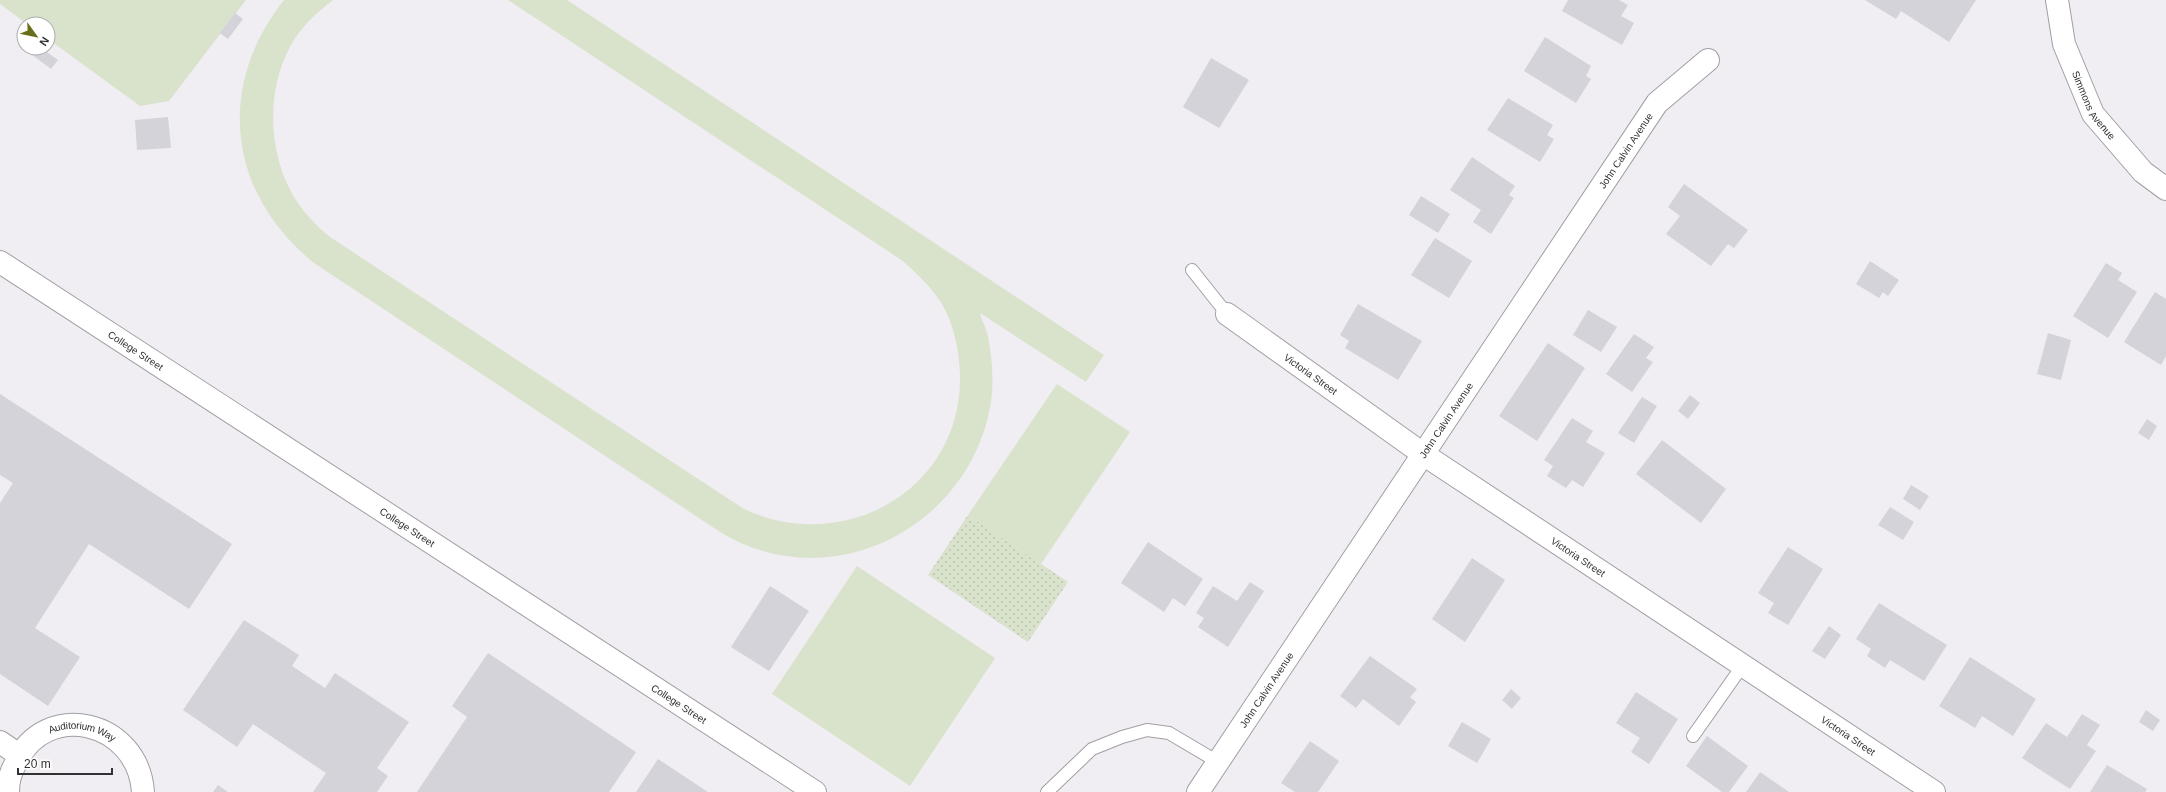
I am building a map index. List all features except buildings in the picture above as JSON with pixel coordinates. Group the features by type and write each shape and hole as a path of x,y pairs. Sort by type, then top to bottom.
{"street":[{"name":"Simmons Avenue","path":"2057,0 2064,44 2093,114 2143,172 2166,189"},
{"name":"John Calvin Avenue","path":"1198,792 1657,103 1708,60"},
{"name":"College Street","path":"0,262 815,792"},
{"name":"Victoria Street","path":"1227,314 1423,454 1934,792"},
{"name":"Auditorium Way","path":"8,792 12,771 19,755 31,742 46,732 62,726 80,724 97,728 113,736 126,748 136,762 142,779 143,792"},
{"path":"0,742 19,755"}],"lane":[{"path":"1192,270 1227,314"},
{"path":"1693,736 1743,665"},
{"path":"1047,792 1092,749 1122,737 1147,730 1169,733 1218,762"}],"green space":[{"path":"0,0 246,0 169,101 140,106 56,45 56,16 16,16 0,4"},
{"path":"284,0 333,0 309,21 290,47 281,67 273,112 274,136 278,158 286,180 296,200 312,221 330,237 744,509 782,521 821,524 858,517 891,502 920,480 942,450 956,415 960,374 957,347 950,320 938,298 919,276 903,261 508,0 567,0 1104,355 1086,382 980,313 988,336 991,352 991,402 978,447 955,486 925,517 888,540 847,554 803,558 760,550 717,530 314,263 285,235 263,205 249,172 241,138 240,103 247,68 262,33"},
{"path":"1057,384 1130,432 1041,564 968,515"},
{"path":"968,515 1068,582 1028,642 928,575"},
{"path":"857,566 995,658 910,786 772,694"}]}
